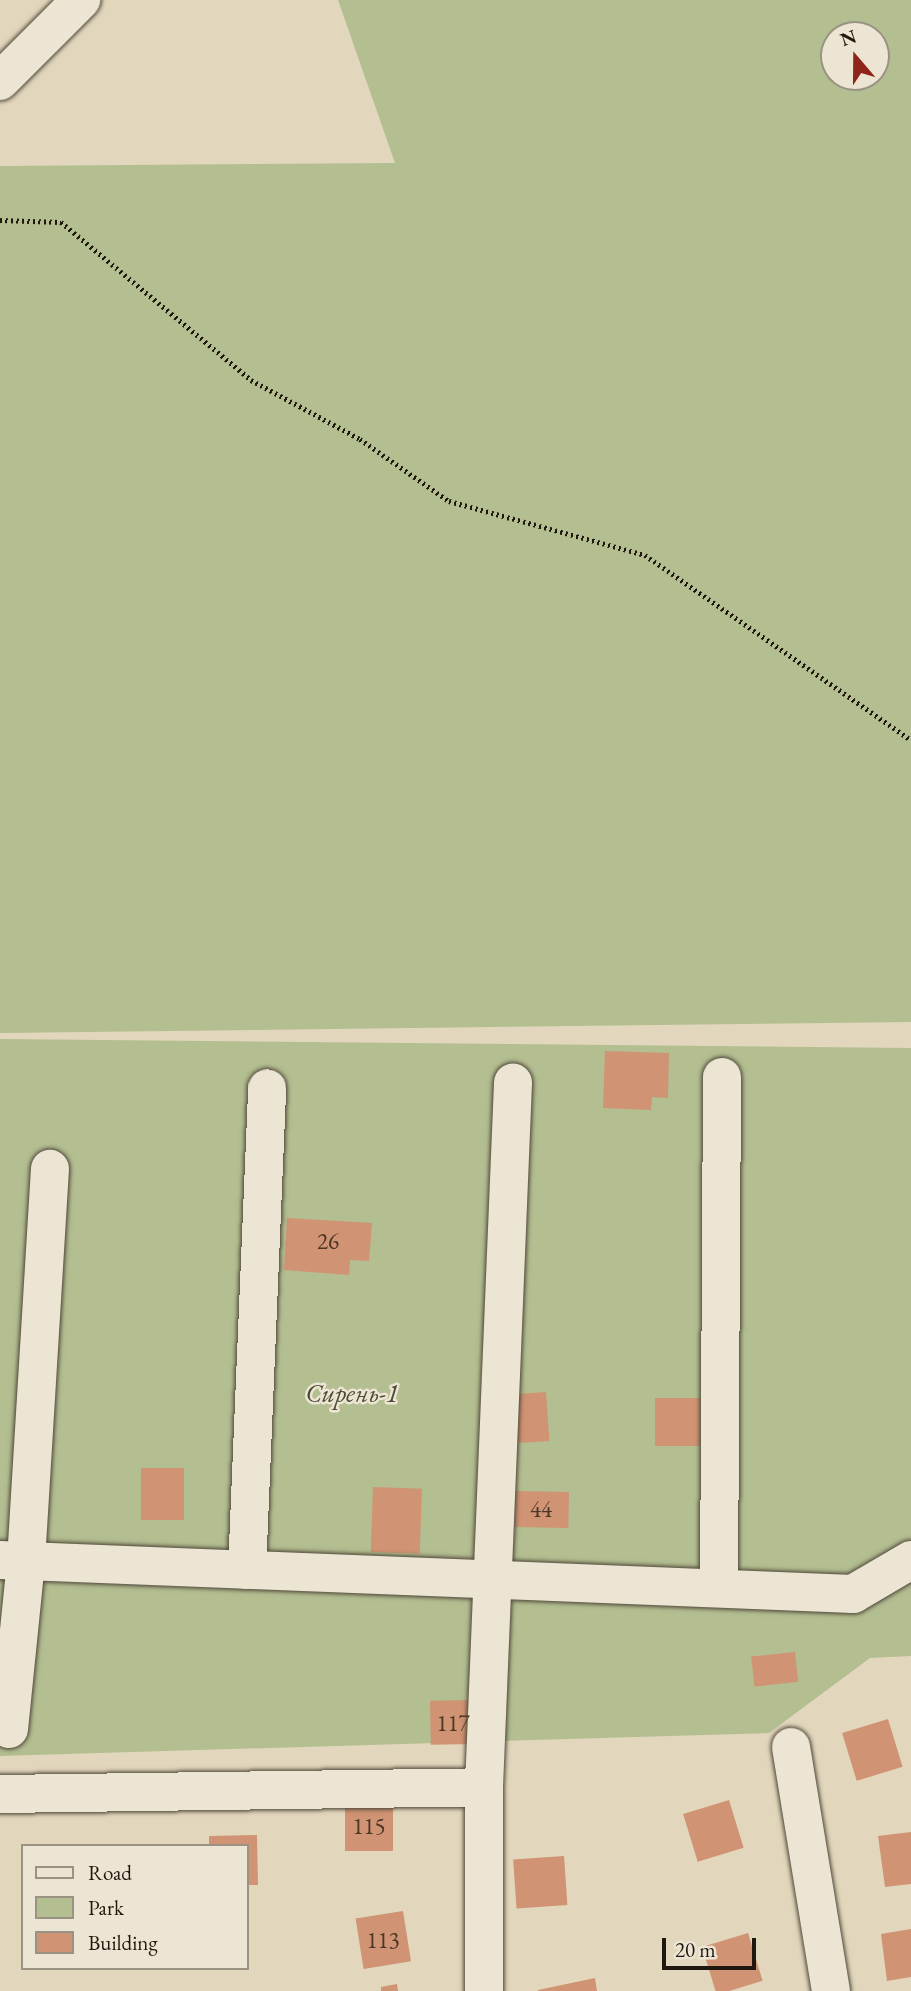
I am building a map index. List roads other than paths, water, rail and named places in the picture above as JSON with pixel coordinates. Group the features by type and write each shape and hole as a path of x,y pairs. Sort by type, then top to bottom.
{"street":[{"path":"0,81 81,0"},
{"path":"719,1588 722,1077"},
{"path":"484,1991 484,1787 513,1083"},
{"path":"247,1570 267,1088"},
{"path":"9,1729 13,1561 50,1169"},
{"path":"13,1561 853,1594 911,1560"},
{"path":"791,1746 831,1991"},
{"path":"0,1794 484,1787"}],"park label":[{"name":"Сирень-1","path":"352,1394"}]}
